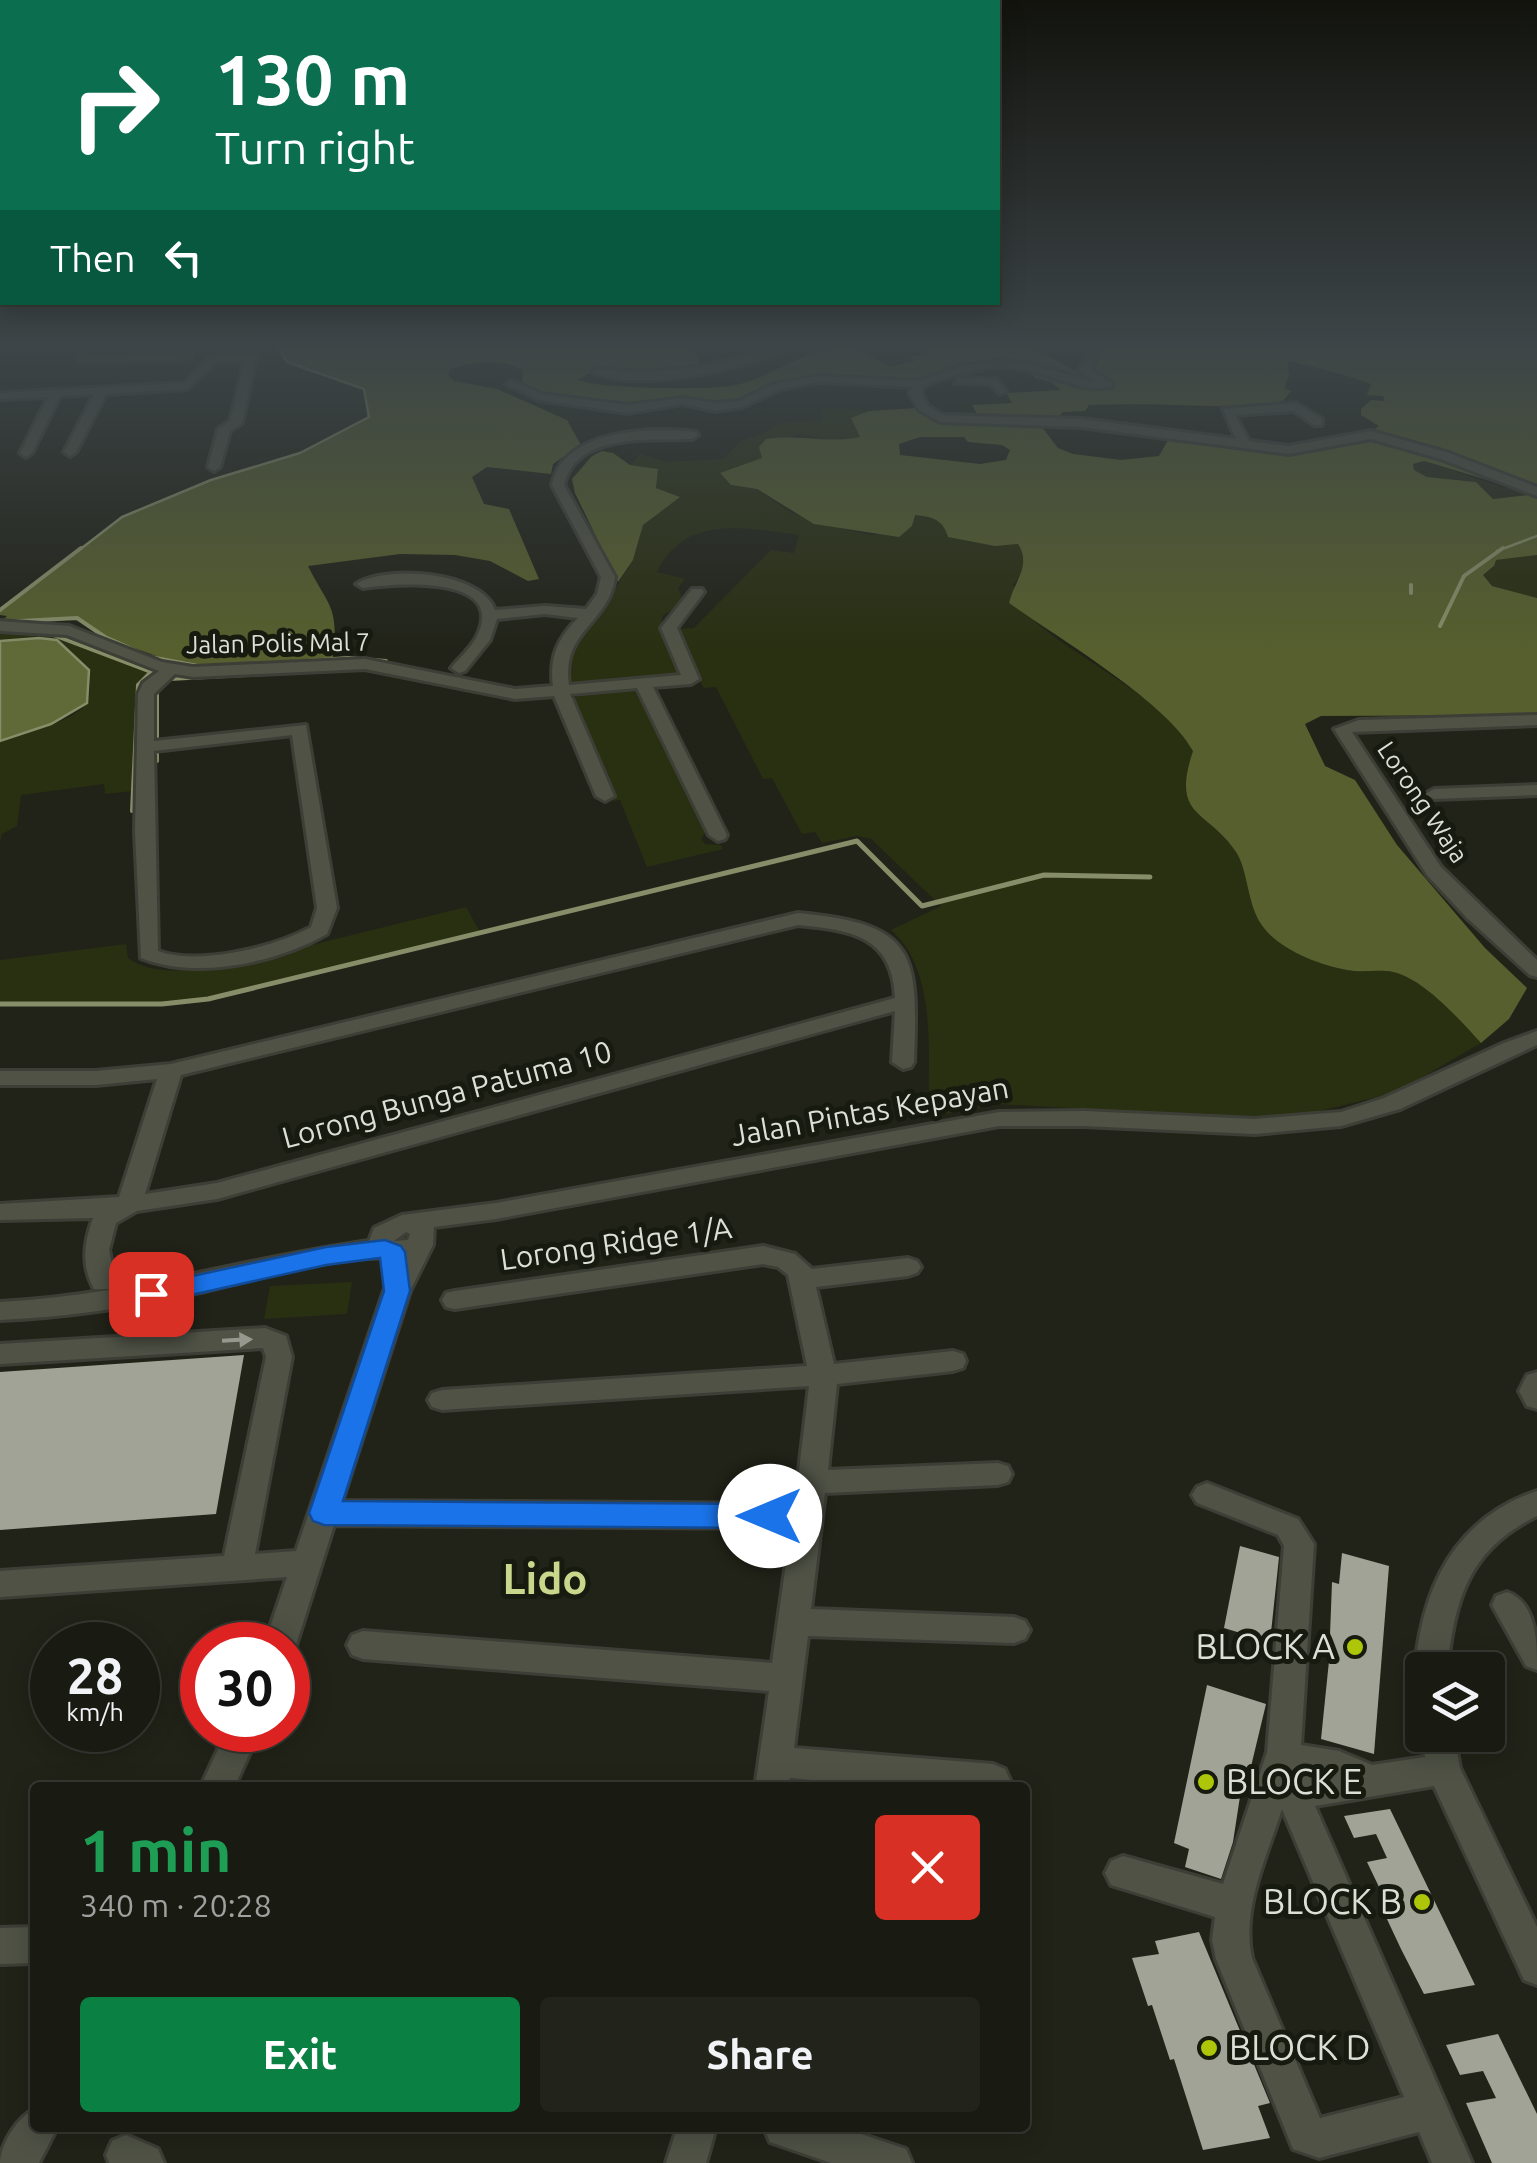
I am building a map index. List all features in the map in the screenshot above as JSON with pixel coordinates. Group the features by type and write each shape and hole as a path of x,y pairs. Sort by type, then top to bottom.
{"street":[{"path":"26,453 28,449"},
{"path":"214,468 219,449"},
{"path":"583,449 562,467 558,485 608,577 604,596 559,654 556,668 561,692 605,796"},
{"path":"1420,449 1537,492"},
{"path":"363,584 408,577 445,580 477,595 492,615"},
{"name":"Jalan Polis Mal 7","path":"0,626 69,631 172,669 242,672 312,664 365,664 499,693 561,692 691,679 669,628 697,592"},
{"path":"492,615 545,610 589,614"},
{"path":"459,668 484,641 492,615"},
{"path":"146,747 300,730 327,908 326,922 320,930 281,946 223,958 165,961 148,954 146,747 149,686 172,669"},
{"path":"643,684 718,835"},
{"name":"Lorong Waja","path":"1537,720 1352,725 1342,729 1407,834 1452,894 1474,914 1474,922 1537,974"},
{"path":"1434,794 1537,790"},
{"path":"0,1078 96,1078 170,1072 798,919 836,923 883,943 901,963 905,1002 903,1062"},
{"name":"Lorong Bunga Patuma 10","path":"0,1212 60,1213 251,1183 905,1002"},
{"name":"Jalan Pintas Kepayan","path":"0,1311 54,1310 124,1300 402,1240 496,1211 998,1119 1058,1118 1248,1129 1338,1119 1400,1103 1484,1056 1537,1038"},
{"name":"Jalan Pintas Kepayan","path":"1484,1056 1537,1047"},
{"path":"103,1283 94,1261 96,1243 105,1218 129,1205 170,1072"},
{"path":"288,1622 397,1291 402,1240"},
{"name":"Lorong Ridge 1/A","path":"455,1300 762,1255 795,1270 908,1267"},
{"path":"795,1270 824,1375 774,1775 993,1780"},
{"path":"0,1354 265,1338 276,1343 278,1356 237,1567"},
{"path":"442,1400 824,1375 953,1361"},
{"path":"1537,1382 1533,1391 1537,1399"},
{"path":"813,1482 998,1474"},
{"path":"1207,1495 1288,1527 1298,1538 1284,1755 1234,1906 1230,1940 1234,1958 1307,2134 1319,2138 1430,2110"},
{"path":"1432,1652 1435,1620 1452,1574 1478,1537 1537,1503"},
{"path":"324,1513 808,1516"},
{"path":"0,1584 307,1563"},
{"path":"1508,1605 1537,1656"},
{"path":"796,1622 1014,1630"},
{"path":"363,1645 788,1678"},
{"path":"220,1782 234,1752"},
{"path":"1293,1794 1369,1781 1440,1752 1537,1967"},
{"path":"1284,1755 1339,1766 1369,1781"},
{"path":"1284,1755 1293,1794 1452,2163"},
{"path":"1122,1874 1234,1906"},
{"path":"0,1946 30,1946"},
{"path":"17,2163 35,2132"},
{"path":"686,2163 695,2132"},
{"path":"796,2132 892,2163"}],"shaded area":[{"path":"308,449 575,449 553,464 551,474 487,467 472,477 484,504 509,509 539,579 528,581 490,561 455,555 400,554 308,566 333,617 333,658 236,667 183,666 105,637 77,618 1,622 7,616 0,615 0,610 122,517 211,480"},
{"path":"733,449 776,449 720,474 731,485 756,489 792,513 848,530 872,535 912,526 914,515 987,542 1018,544 1023,565 1013,585 1034,620 1144,698 1180,732 1193,751 1187,773 1189,802 1236,852 1256,916 1268,933 1288,948 1324,964 1405,976 1441,1002 1481,1043 1395,1093 1302,1115 1255,1118 997,1104 929,1117 924,992 906,948 891,930 941,906 871,839 857,836 822,843 815,832 802,834 772,778 763,779 716,687 704,688 686,658 677,629 694,628 771,550 794,553 799,535 738,528 700,533 684,541 669,553 657,572 685,579 678,588 684,603 662,616 662,635 681,677 573,690 568,685 567,656 582,630 604,608 633,560 643,525 678,497 656,488 658,469 630,465 640,454 666,462 723,459"},
{"path":"760,449 899,449 900,455 980,464 1006,460 1008,449 1060,449 1121,460 1159,456 1163,449 1278,452 1413,449 1443,457 1511,487 1424,461 1413,464 1414,470 1427,477 1476,482 1493,499 1537,494 1537,555 1496,560 1483,575 1492,586 1537,598 1537,715 1321,716 1305,724 1325,766 1355,780 1397,845 1485,948 1527,988 1509,1019 1481,1043 1441,1002 1405,976 1324,964 1288,948 1268,933 1256,916 1236,852 1189,802 1187,773 1193,751 1180,732 1136,692 1009,603 1023,567 1018,544 995,546 948,537 936,520 915,515 912,526 899,537 814,524 757,489 731,485 720,473 762,458"},
{"path":"1417,449 1537,449 1537,484 1521,486"},
{"path":"602,451 613,453 630,465 658,469 656,488 680,497 643,525 633,560 618,582 572,479 592,456"},
{"path":"1424,461 1505,488 1537,484 1537,494 1493,499 1476,482 1427,477 1413,470 1413,464"},
{"path":"1537,555 1537,598 1492,586 1483,575 1494,567 1495,560"},
{"path":"0,631 65,637 144,668 152,676 138,685 133,791 105,794 104,784 21,795 17,826 2,834 0,843 0,741 72,715 87,702 90,687 89,670 57,640 0,641"},
{"path":"57,640 89,670 87,703 51,724 0,741 0,641"},
{"path":"640,690 706,832 701,839 723,849 647,867 620,800 613,801 573,700 578,696"},
{"path":"466,907 480,932 208,999 162,1004 0,1004 0,960 126,944 128,958 140,965 168,970 198,969 242,962"},
{"path":"352,1282 347,1314 264,1319 270,1286"}],"building":[{"path":"244,1355 216,1514 0,1530 0,1372"},
{"path":"1240,1546 1279,1557 1270,1642 1224,1628"},
{"name":"BLOCK A","path":"1342,1553 1389,1566 1374,1754 1321,1739 1332,1582 1339,1584"},
{"name":"BLOCK E","path":"1207,1685 1266,1704 1248,1779 1243,1777 1233,1842 1221,1879 1185,1867 1189,1849 1174,1843"},
{"name":"BLOCK B","path":"1390,1809 1475,1985 1424,1994 1401,1949 1386,1917 1393,1916 1367,1862 1387,1858 1376,1834 1354,1838 1344,1816"},
{"name":"BLOCK D","path":"1199,1932 1270,2103 1258,2106 1270,2138 1203,2150 1174,2059 1170,2060 1132,1958 1159,1954 1155,1941"},
{"path":"1498,2034 1537,2114 1537,2163 1492,2163 1466,2103 1496,2098 1483,2071 1460,2075 1446,2045"}],"waterway":[{"path":"78,551 122,517 211,480 308,449"},
{"path":"1501,550 1537,536"},
{"path":"0,610 81,548"},
{"path":"1440,626 1464,576 1501,550"},
{"path":"1497,551 1501,550"},
{"path":"1411,585 1411,593"},
{"path":"1,622 77,618 105,637 150,657 203,667"},
{"path":"48,633 151,672 138,685 132,811"},
{"path":"279,663 348,658 386,661"},
{"path":"169,679 282,673"},
{"path":"157,743 157,692 161,686"},
{"path":"157,752 157,761"},
{"path":"0,1004 162,1004 208,999 857,841 922,906 1044,875 1150,877"}],"place":[{"name":"BLOCK A","path":"1355,1647"},
{"name":"BLOCK E","path":"1206,1782"},
{"name":"BLOCK B","path":"1422,1902"},
{"name":"BLOCK D","path":"1209,2048"}],"district":[{"name":"Lido","path":"545,1579"}],"route":[{"path":"151,1294 326,1256 385,1248 392,1252 397,1291 324,1513 770,1516"}]}
